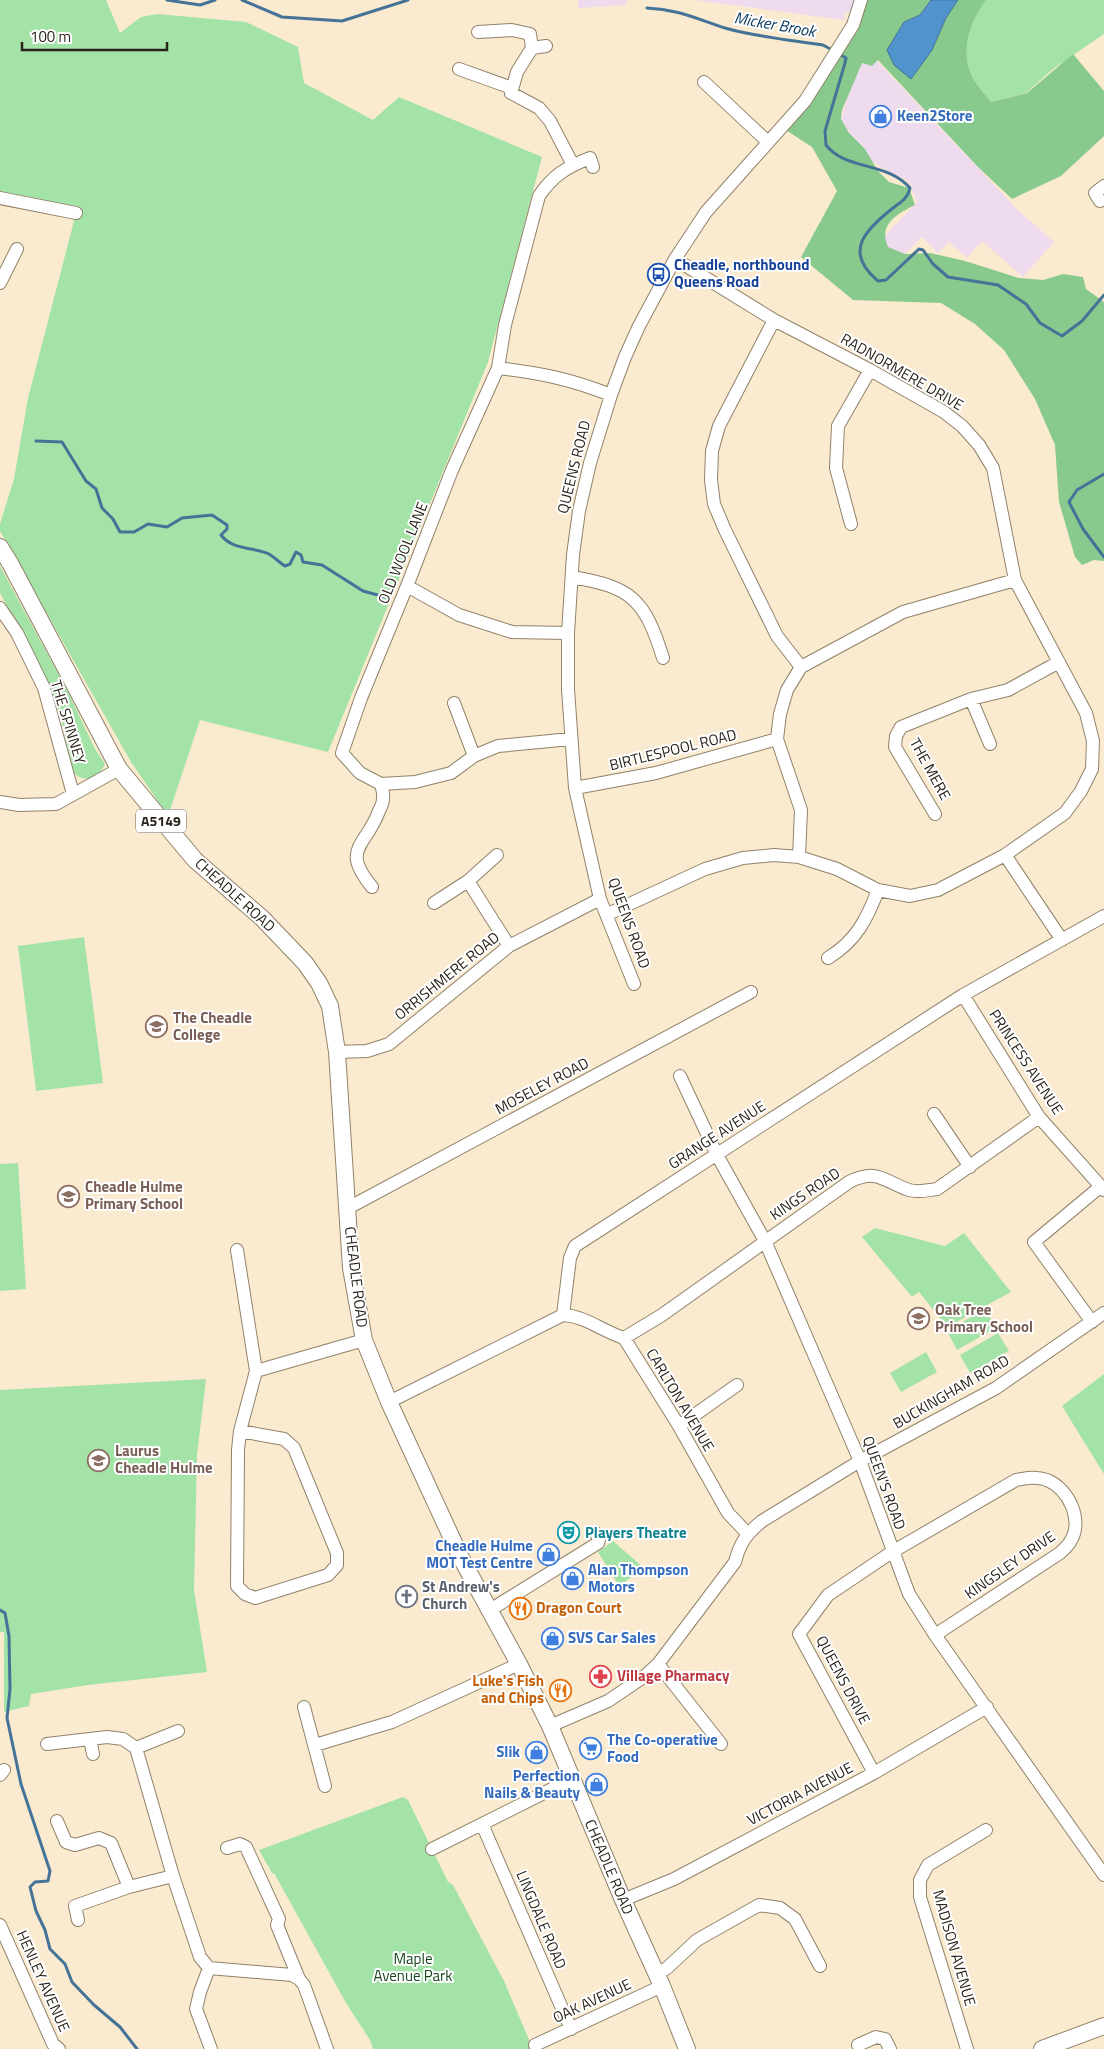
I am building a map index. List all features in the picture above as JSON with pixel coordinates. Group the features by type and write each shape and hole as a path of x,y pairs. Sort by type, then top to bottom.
{"main road":[{"name":"CHEADLE ROAD","path":"0,548 10,563 119,769 195,860 262,918 305,964 319,983 330,1006 337,1052 352,1268 364,1340 389,1402 461,1558 519,1664 550,1726 623,1900 660,1980 687,2049"},
{"path":"1042,2049 1104,2026"}],"street":[{"name":"QUEENS ROAD","path":"634,984 608,914 600,899 575,788 571,739 568,634 579,511 597,436 610,394 638,326 674,260 706,212 797,110 840,48 853,25 861,0"},
{"path":"478,32 512,30 530,34 532,48 518,72 511,93 539,108 550,121 574,165 590,158 593,167"},
{"path":"532,48 546,46"},
{"path":"459,69 512,88"},
{"path":"704,82 768,142"},
{"name":"OLD WOOL LANE","path":"381,784 360,773 342,753 361,698 452,470 498,368 505,325 539,196 549,182 574,165"},
{"path":"1100,201 1095,194 1104,186"},
{"path":"0,198 76,213"},
{"path":"0,283 17,249"},
{"name":"RADNORMERE DRIVE","path":"608,914 704,869 743,858 774,855 799,857 837,869 878,890 910,896 938,890 1005,855 1065,813 1098,768 1086,713 1015,580 993,468 979,445 962,426 944,412 870,370 774,320 674,260"},
{"path":"774,320 719,426 712,451 711,480 714,504 776,636 801,667"},
{"path":"498,368 541,373 575,381 610,394"},
{"path":"851,524 836,468 838,426 870,370"},
{"path":"572,576 601,582 628,595 644,609 654,630 663,658"},
{"path":"799,857 801,810 777,739 780,714 787,690 801,667 903,612 1015,580"},
{"path":"407,586 460,615 512,632 568,634"},
{"name":"THE SPINNEY","path":"0,608 17,633 44,688 72,794"},
{"name":"THE MERE","path":"935,814 895,747 896,736 901,727 971,699 1008,690 1059,662"},
{"path":"971,699 990,744"},
{"path":"454,703 474,756"},
{"path":"372,887 360,872 356,859 358,847 377,817 384,799 381,784 415,782 451,772 474,756 498,746 571,739"},
{"name":"BIRTLESPOOL ROAD","path":"575,788 656,774 777,739"},
{"name":"THE SPINNEY","path":"0,802 19,805 56,804 119,769"},
{"path":"434,903 468,881 497,855"},
{"path":"1005,855 1062,940"},
{"path":"468,881 509,946"},
{"path":"828,958 844,948 859,930 878,890"},
{"name":"ORRISHMERE ROAD","path":"337,1052 367,1051 389,1044 509,946 600,899"},
{"name":"GRANGE AVENUE","path":"562,1314 568,1266 574,1246 963,995 1104,916"},
{"name":"MOSELEY ROAD","path":"348,1208 751,992"},
{"name":"PRINCESS AVENUE","path":"963,995 1039,1117 1102,1189"},
{"name":"QUEEN'S ROAD","path":"680,1076 717,1155 765,1241 860,1461 909,1594 935,1635 987,1706 1104,1875"},
{"path":"934,1114 970,1167"},
{"name":"KINGS ROAD","path":"624,1338 662,1315 849,1182 862,1176 874,1174 910,1190 922,1191 937,1188 970,1167 1039,1117"},
{"path":"1092,1322 1034,1242 1102,1189"},
{"path":"237,1250 256,1371 240,1432 237,1586 245,1594 255,1598 328,1575 337,1565 337,1553 294,1448 284,1439 240,1432"},
{"path":"389,1402 562,1314 577,1315 610,1333 624,1338"},
{"name":"BUCKINGHAM ROAD","path":"550,1726 608,1701 631,1686 658,1664 735,1562 740,1544 747,1533 762,1521 860,1461 996,1388 1104,1314"},
{"name":"CARLTON AVENUE","path":"624,1338 679,1426 728,1513 747,1533"},
{"path":"256,1371 364,1340"},
{"path":"679,1426 737,1385"},
{"name":"KINGSLEY DRIVE","path":"892,1552 1016,1480 1032,1477 1047,1480 1059,1488 1070,1501 1074,1514 1075,1528 1070,1542 1060,1553 935,1635"},
{"path":"490,1610 598,1543 596,1533"},
{"name":"QUEENS DRIVE","path":"874,1773 799,1634 828,1596 892,1552"},
{"path":"315,1745 392,1722 519,1664"},
{"path":"658,1664 721,1744"},
{"name":"VICTORIA AVENUE","path":"623,1900 674,1879 874,1773 987,1706"},
{"path":"304,1707 325,1786"},
{"path":"136,1748 178,1731"},
{"path":"47,1744 107,1737 123,1739 136,1748 173,1876 200,1957 209,1968 292,1975 299,1979"},
{"path":"90,1739 93,1754"},
{"path":"432,1849 572,1779"},
{"path":"57,1821 66,1842 75,1845 98,1838 111,1842 129,1887"},
{"name":"LINGDALE ROAD","path":"482,1824 571,2029"},
{"name":"MADISON AVENUE","path":"967,2049 920,1897 920,1880 928,1865 986,1830"},
{"path":"227,1848 240,1844 246,1847 280,1919 277,1925 299,1979 304,1985 327,2049"},
{"path":"78,1920 74,1906 129,1887 173,1876"},
{"name":"OAK AVENUE","path":"535,2045 571,2029 660,1980 667,1968 697,1940 759,1905 780,1908 795,1919 820,1966"},
{"name":"HENLEY AVENUE","path":"0,1925 53,2044 59,2049"},
{"path":"209,1968 200,1992 196,2010 211,2049"},
{"path":"858,2045 876,2037 884,2039 890,2049"}],"shaded area":[{"path":"578,0 632,0 626,1 626,5 578,8"},
{"path":"694,0 854,0 852,12 845,13 844,20"},
{"path":"861,53 876,60 1020,212 1054,242 1023,277 982,241 967,258 949,242 938,253 922,237 897,261 878,243 917,202 911,186 906,180 879,166 837,137 855,67"}],"green space":[{"path":"0,0 106,0 120,33 141,17 157,14 246,22 298,47 304,83 373,120 399,97 542,157 488,362 328,752 200,720 168,816 131,762 0,531 0,524 14,479 28,398 74,221 67,211 0,198"},
{"path":"861,0 931,0 920,15 904,22 932,50 946,18 958,0 986,0 971,29 968,39 967,59 974,80 991,102 1027,93 1073,54 1104,91 1104,136 1061,176 1012,199 978,167 878,60 872,66 862,63 842,110 841,119 849,133 865,149 878,171 889,182 909,188 915,205 896,216 887,226 885,232 888,247 905,254 930,253 965,261 1019,278 1043,280 1063,274 1083,277 1086,289 1104,302 1104,561 1094,560 1082,565 1075,557 1059,502 1055,445 1035,399 1004,350 975,324 941,303 853,300 801,257 837,191 812,147 781,127 797,111"},
{"path":"986,0 1104,0 1104,34 1053,69 1026,93 991,102 974,80 967,59 968,39 971,29"},
{"path":"0,566 68,692 95,749 105,764 103,769 92,778 83,778 74,773 60,715 44,674 0,593"},
{"path":"84,937 103,1083 36,1091 18,946"},
{"path":"18,1163 26,1289 0,1291 0,1164"},
{"path":"875,1228 945,1246 964,1233 1011,1292 947,1327 919,1292 912,1297 862,1237"},
{"path":"985,1309 996,1328 957,1350 947,1331"},
{"path":"998,1333 1009,1351 970,1373 960,1355"},
{"path":"926,1352 937,1372 901,1392 890,1373"},
{"path":"1104,1374 1104,1474 1062,1406"},
{"name":"Laurus Cheadle Hulme","path":"206,1379 197,1455 194,1590 207,1672 88,1685 31,1694 29,1706 4,1712 4,1632 0,1632 0,1390"},
{"path":"613,1541 644,1568 619,1586 598,1552"},
{"name":"Maple Avenue Park","path":"403,1797 408,1800 448,1882 453,1885 504,1981 533,2049 373,2049 370,2040 346,2003 274,1873 272,1873 259,1850"}],"water":[{"path":"931,0 958,0 946,18 932,50 911,79 894,65 887,50 904,22 920,15"}],"waterway":[{"name":"Micker Brook","path":"167,0 200,5 215,0"},
{"name":"Micker Brook","path":"242,0 282,17 342,21 408,0"},
{"name":"Micker Brook","path":"647,8 677,12 749,34 823,45 834,51"},
{"name":"Micker Brook","path":"839,54 846,58 825,131 826,145 844,159 879,169 901,179 910,188 904,200 883,216 867,233 862,242 860,251 862,260 867,270 878,281 886,280 919,249 923,250 933,264 948,277 998,285 1026,304 1040,323 1062,336 1082,321 1104,295"},
{"path":"36,441 62,442 86,481 96,489 102,508 113,519 120,532 134,532 148,524 167,527 182,518 212,515 227,525 227,529 221,535 237,546 269,554 285,566 290,564 296,552 301,555 303,562 322,565 363,591 385,597"},
{"name":"Micker Brook","path":"1104,474 1077,490 1069,502 1083,529 1104,557"},
{"path":"0,1610 5,1613 9,1636 10,1689 7,1718 21,1784 50,1871 48,1881 35,1882 30,1887 36,1911 45,1930 50,1949 65,1964 72,1982 94,2005 120,2027 137,2049"}],"place":[{"name":"Keen2Store","path":"881,116"},
{"name":"Cheadle, northbound Queens Road","path":"658,274"},
{"name":"The Cheadle College","path":"157,1027"},
{"name":"Cheadle Hulme Primary School","path":"69,1196"},
{"name":"Oak Tree Primary School","path":"919,1319"},
{"name":"Laurus Cheadle Hulme","path":"99,1460"},
{"name":"Players Theatre","path":"569,1533"},
{"name":"Cheadle Hulme MOT Test Centre","path":"549,1555"},
{"name":"Alan Thompson Motors","path":"572,1579"},
{"name":"St Andrew's Church","path":"406,1596"},
{"name":"Dragon Court","path":"520,1608"},
{"name":"SVS Car Sales","path":"552,1638"},
{"name":"Village Pharmacy","path":"601,1676"},
{"name":"Luke's Fish and Chips","path":"560,1690"},
{"name":"The Co-operative Food","path":"591,1749"},
{"name":"Slik","path":"536,1752"},
{"name":"Perfection Nails & Beauty","path":"596,1785"}]}
